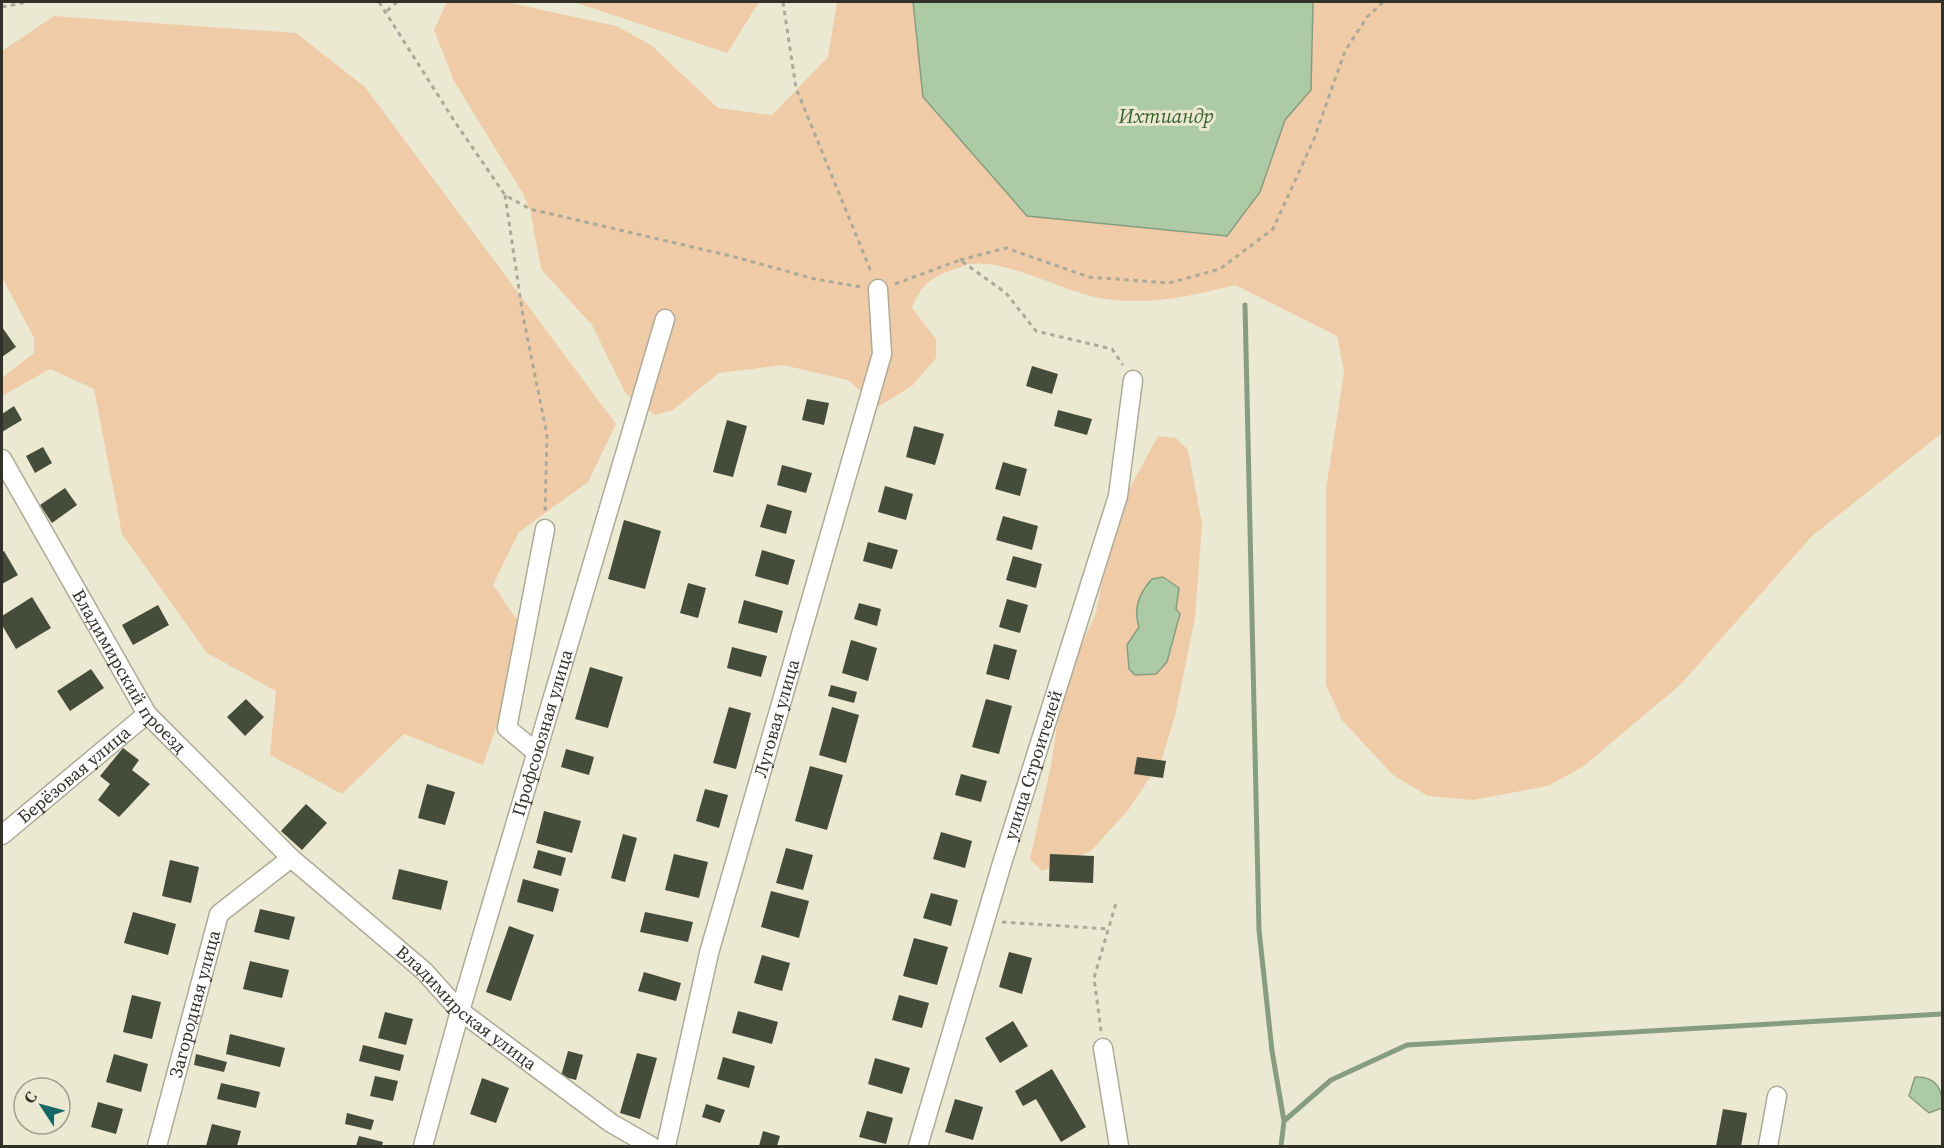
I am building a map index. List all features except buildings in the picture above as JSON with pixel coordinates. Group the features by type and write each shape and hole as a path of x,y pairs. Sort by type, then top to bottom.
{"street":[{"name":"Луговая улица","path":"666,1146 709,953 882,354 878,290"},
{"name":"Профсоюзная улица","path":"423,1146 460,1011 665,319"},
{"name":"улица Строителей","path":"918,1146 985,921 1118,496 1133,380"},
{"name":"Владимирский проезд","path":"2,459 147,714 291,858"},
{"path":"537,753 507,728 545,530"},
{"name":"Берёзовая улица","path":"2,835 147,714"},
{"name":"Владимирская улица","path":"291,858 424,971 460,1011 611,1123 651,1146"},
{"name":"Загородная улица","path":"157,1146 219,914 291,858"},
{"path":"1103,1048 1119,1146"},
{"path":"1768,1146 1777,1096"}],"path":[{"path":"2,7 27,2"},
{"path":"379,2 387,11 455,122 505,195 524,316 547,435 545,530"},
{"path":"387,11 398,2"},
{"path":"783,2 796,88 878,290"},
{"path":"505,195 530,209 735,257 815,279 878,290 960,260 1006,248 1089,277 1169,283 1220,269 1273,229 1314,139 1345,51 1366,17 1383,2"},
{"path":"960,260 1006,293 1036,331 1112,349 1133,380"},
{"path":"1103,1048 1094,978 1116,903"},
{"path":"985,921 1108,929"}],"shaded area":[{"path":"447,2 506,2 616,26 651,45 718,108 772,115 828,57 837,2 913,2 923,97 1260,192 1285,120 1311,90 1313,2 1942,2 1942,433 1812,536 1681,684 1584,766 1548,786 1473,800 1428,796 1393,775 1342,720 1326,685 1326,489 1344,372 1337,336 1235,285 1168,299 1117,300 1084,294 1001,266 971,264 935,277 918,295 912,308 936,339 936,358 912,386 878,407 848,380 783,365 719,373 673,410 655,415 626,394 592,325 541,269 530,210 522,192 454,81 434,30"},
{"path":"574,2 759,2 727,53"},
{"path":"54,16 296,33 365,87 616,424 588,482 519,532 493,585 528,636 483,765 404,734 342,794 270,755 276,691 207,653 122,534 94,389 50,369 2,396 2,378 34,353 34,338 2,277 2,51"},
{"path":"1158,436 1176,438 1188,450 1202,524 1195,618 1175,716 1162,759 1129,809 1091,851 1042,871 1030,859 1051,766 1063,685 1096,613 1114,517"}],"water":[{"name":"Ихтиандр","path":"913,2 1313,2 1311,90 1285,120 1260,192 1227,236 1027,216 923,97"},
{"path":"1163,577 1179,588 1176,609 1180,614 1167,662 1156,674 1135,675 1129,669 1127,645 1139,627 1138,602 1152,579"},
{"path":"1915,1077 1929,1079 1937,1085 1940,1090 1942,1108 1929,1113 1909,1096"}],"waterway":[{"path":"1245,305 1259,930 1272,1051 1284,1121 1281,1146"},
{"path":"1284,1121 1331,1080 1407,1045 1942,1014"}]}
